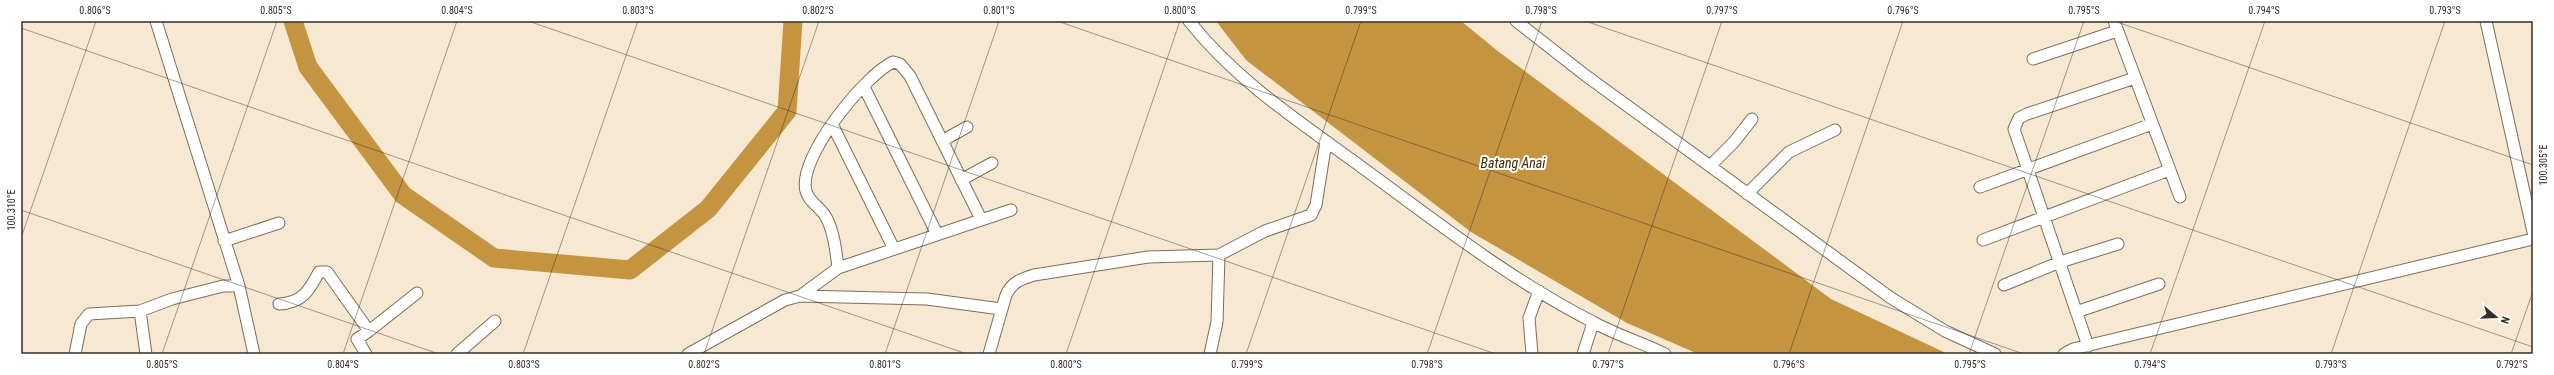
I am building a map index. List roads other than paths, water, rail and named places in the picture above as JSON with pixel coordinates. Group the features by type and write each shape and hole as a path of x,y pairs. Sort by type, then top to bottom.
{"street":[{"path":"156,21 239,286 254,354"},
{"path":"1189,21 1206,42 1243,78 1326,142 1495,264 1593,323 1665,354"},
{"path":"1516,21 1585,75 1746,194 1916,314 1945,331 1995,354"},
{"path":"2486,21 2533,232"},
{"path":"2033,59 2116,26 2180,197"},
{"path":"838,268 833,235 826,217 806,192 804,179 810,161 832,124 864,87 886,66 894,62 900,64 910,76 981,219"},
{"path":"2088,346 2014,129 2019,118 2135,78"},
{"path":"864,87 937,234"},
{"path":"1710,166 1734,142 1752,120"},
{"path":"832,124 894,249"},
{"path":"1980,187 2152,124"},
{"path":"942,141 967,127"},
{"path":"1746,194 1789,152 1835,130"},
{"path":"989,354 1001,309 1010,286 1034,275 1148,257 1219,255 1265,231 1311,215 1316,205 1326,142"},
{"path":"961,180 992,163"},
{"path":"1983,240 2045,218 2169,170"},
{"path":"800,296 838,268 1011,210"},
{"path":"224,241 279,224"},
{"path":"2064,354 2088,346 2533,239"},
{"path":"2004,285 2060,262 2118,244"},
{"path":"1210,354 1217,322 1219,255"},
{"path":"279,304 301,298 307,293 319,272 324,270 329,273 369,331"},
{"path":"2076,312 2159,284"},
{"path":"75,354 81,324 89,314 140,311 172,299 223,286 239,286"},
{"path":"1532,354 1529,318 1539,291"},
{"path":"366,354 357,339 417,293"},
{"path":"688,354 785,300 800,296 927,300 1001,309"},
{"path":"140,311 146,354"},
{"path":"457,354 496,321"},
{"path":"1584,354 1593,323"}],"water":[{"name":"Batang Anai","path":"1216,21 1461,21 1499,52 1831,299 1948,354 1698,354 1627,323 1471,232 1246,60"}],"waterway":[{"path":"293,21 308,67 403,195 494,258 630,270 708,209 787,111 793,21"}]}
